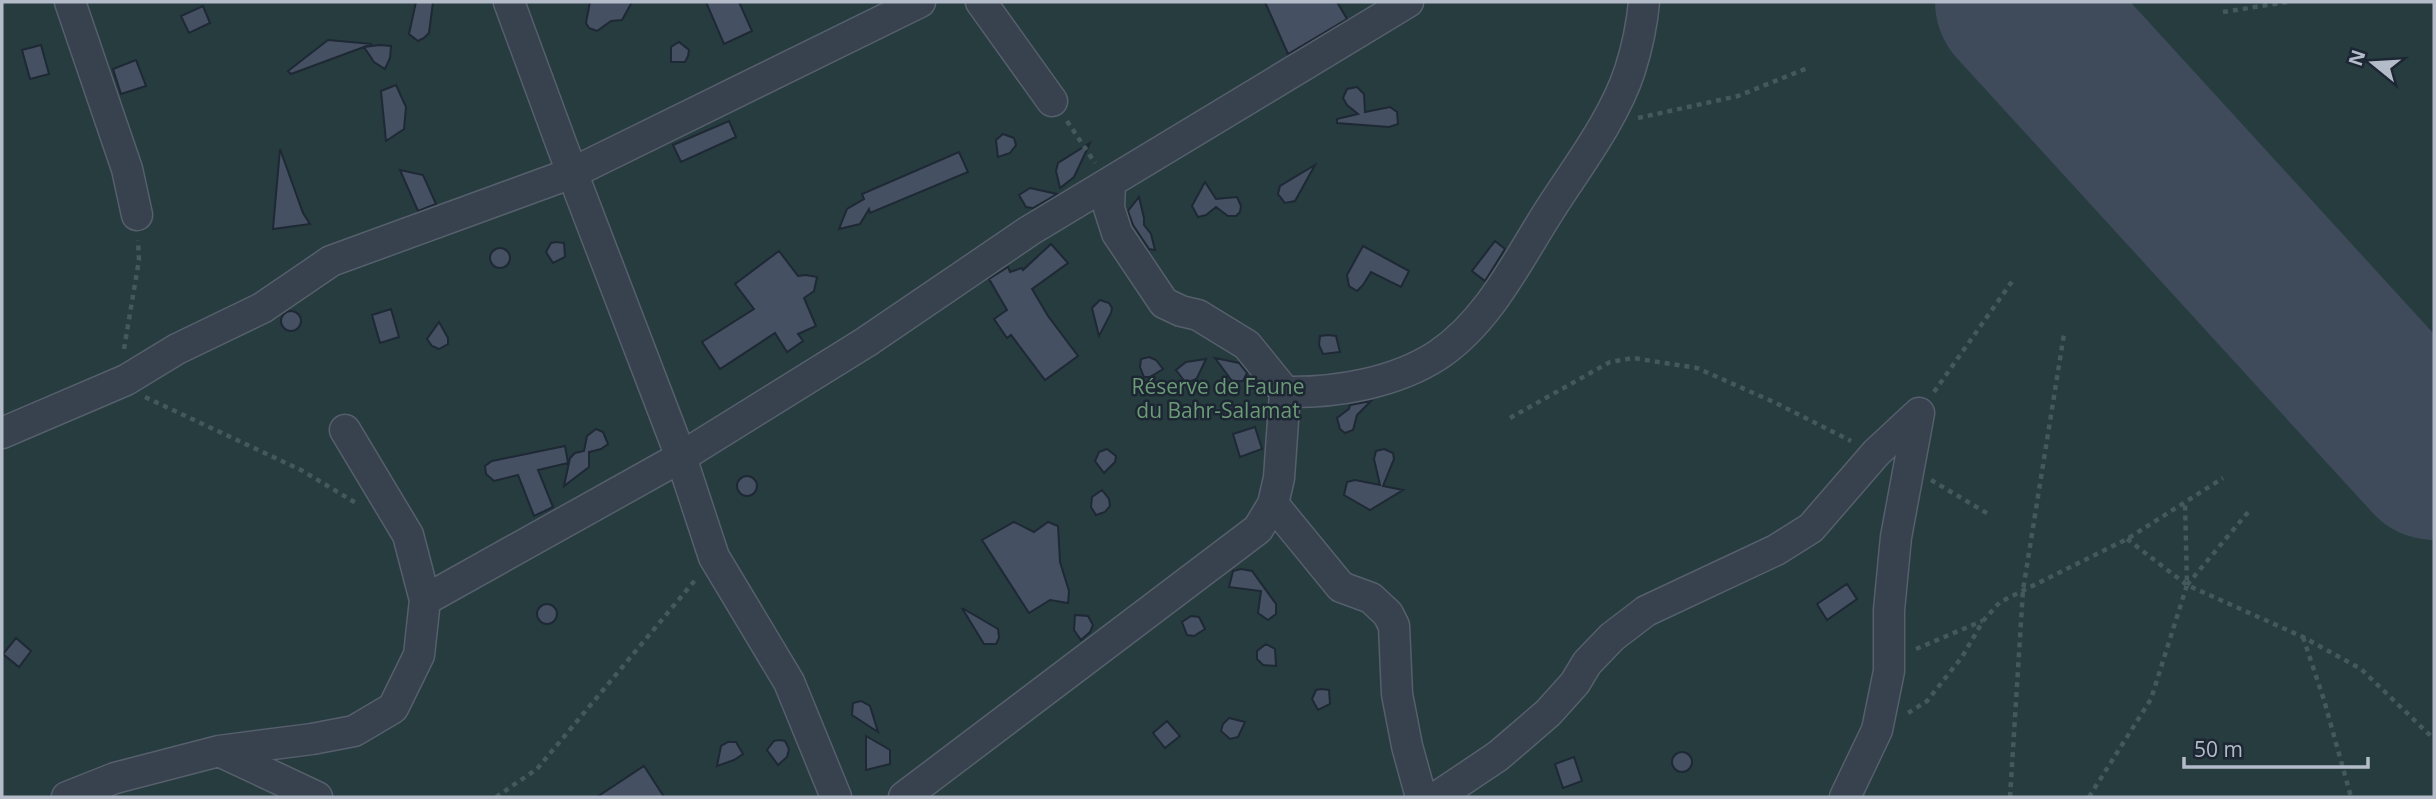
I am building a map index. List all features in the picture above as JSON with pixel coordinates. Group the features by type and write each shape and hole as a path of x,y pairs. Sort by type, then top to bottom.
{"street":[{"path":"70,2 127,169 137,215"},
{"path":"509,2 681,457 714,557 789,682 836,797"},
{"path":"2,433 126,380 177,349 262,308 331,261 572,173 920,2"},
{"path":"981,2 1052,101"},
{"path":"425,600 681,457 866,342 1030,231 1408,2"},
{"path":"1286,392 1311,393 1379,382 1436,356 1456,342 1494,299 1603,127 1630,71 1644,2"},
{"path":"905,797 1258,529 1273,504 1279,478 1286,392 1247,345 1198,314 1164,303 1117,233 1110,208 1110,184"},
{"path":"1437,797 1498,756 1548,713 1587,663 1612,637 1646,611 1776,550 1811,528 1876,453 1919,413"},
{"path":"1845,797 1877,730 1889,671 1889,610 1896,537 1919,413"},
{"path":"66,797 115,778 219,751 354,731 393,708 419,654 425,600 408,535 345,430"},
{"path":"1273,504 1341,587 1371,598 1388,614 1394,626 1397,694 1421,797"},
{"path":"219,751 317,797"}],"path":[{"path":"2223,12 2287,2"},
{"path":"1603,127 1738,96 1810,67"},
{"path":"1052,101 1110,184"},
{"path":"137,215 139,260 122,370 131,388 301,470 360,506"},
{"path":"1919,413 1975,338 2013,280"},
{"path":"2010,797 2023,590 2064,334"},
{"path":"1510,418 1610,362 1633,358 1697,368 1776,403 1876,453"},
{"path":"1908,466 1990,515"},
{"path":"1877,730 1927,701 1962,657 1983,621 2000,602 2127,539 2222,478"},
{"path":"2082,797 2090,795 2151,699 2187,584 2185,502"},
{"path":"2187,584 2249,511"},
{"path":"2127,539 2187,584 2303,636 2361,669 2434,739"},
{"path":"496,797 537,769 714,557"},
{"path":"1889,671 1920,646 1983,621"},
{"path":"2303,636 2351,797"}],"green space":[{"name":"Réserve de Faune du Bahr-Salamat","path":"2,2 2434,2 2434,797 2,797"}],"building":[{"path":"416,2 433,2 429,33 418,41 409,34"},
{"path":"590,2 632,2 622,20 611,21 597,31 589,28 586,23"},
{"path":"706,2 739,2 752,31 724,44"},
{"path":"1265,2 1337,2 1347,19 1288,54"},
{"path":"203,6 210,23 189,33 181,16"},
{"path":"328,40 372,44 291,74 288,71"},
{"path":"679,42 689,50 688,56 685,62 671,62 671,47"},
{"path":"41,45 49,74 30,79 22,50"},
{"path":"391,46 385,69 374,62 364,47"},
{"path":"136,60 146,86 121,94 113,69"},
{"path":"396,85 406,107 404,129 386,141 381,91"},
{"path":"1357,87 1364,94 1365,112 1390,107 1397,112 1398,124 1389,127 1337,123 1337,119 1358,114 1343,98 1347,89"},
{"path":"729,121 736,137 681,162 673,145"},
{"path":"1003,134 1014,138 1016,145 1010,153 998,157 996,140"},
{"path":"1090,143 1074,177 1060,188 1056,171 1058,163"},
{"path":"280,149 303,213 310,224 273,229"},
{"path":"959,152 968,172 870,213 869,209 860,224 839,229 847,209 864,199 862,194"},
{"path":"1315,165 1295,201 1285,203 1278,194 1280,186"},
{"path":"400,170 423,175 436,204 418,211"},
{"path":"1205,182 1216,199 1237,197 1241,206 1240,212 1236,216 1228,216 1216,207 1206,215 1198,217 1192,206"},
{"path":"1030,188 1057,194 1033,208 1026,207 1019,195"},
{"path":"1139,197 1144,225 1151,234 1155,250 1149,249 1133,225 1128,211"},
{"path":"1495,241 1505,249 1485,281 1472,271"},
{"path":"551,243 564,243 565,257 553,263 546,252"},
{"path":"1051,244 1068,263 1032,289 1078,356 1045,380 1011,335 1007,338 994,319 1007,310 989,279 1008,267 1010,272 1022,268 1023,270"},
{"path":"1363,246 1409,271 1401,287 1371,272 1357,291 1349,286 1347,275"},
{"path":"500,248 507,251 510,258 507,265 500,268 493,265 490,258 493,251"},
{"path":"779,251 798,276 817,277 814,291 804,298 816,326 798,334 803,341 787,352 775,333 720,369 702,342 754,309 735,284"},
{"path":"1100,300 1109,303 1112,308 1099,336 1092,308"},
{"path":"391,309 399,337 380,343 372,315"},
{"path":"291,311 298,314 301,321 298,328 291,331 284,328 281,321 284,314"},
{"path":"439,322 448,338 448,344 439,349 432,346 427,339"},
{"path":"1320,336 1336,336 1340,352 1323,354 1319,345"},
{"path":"1149,357 1156,360 1163,369 1150,377 1144,377 1140,367 1141,359"},
{"path":"1215,358 1239,363 1247,373 1243,381 1232,381"},
{"path":"1206,359 1197,378 1186,383 1176,370 1186,362"},
{"path":"1371,401 1357,415 1353,430 1345,433 1340,429 1337,418 1349,409 1350,405"},
{"path":"1255,427 1262,449 1240,457 1233,434"},
{"path":"596,429 603,432 608,444 589,452 589,467 564,486 570,458 575,453 584,451 587,436"},
{"path":"565,446 568,463 538,470 553,507 534,516 518,475 494,481 486,474 485,466 492,461"},
{"path":"1107,449 1116,456 1115,462 1104,473 1095,461 1099,452"},
{"path":"1384,449 1393,453 1394,459 1383,486 1403,490 1370,510 1344,495 1347,482 1355,480 1380,485 1374,459 1376,451"},
{"path":"747,476 754,479 757,486 754,493 747,496 740,493 737,486 740,479"},
{"path":"1102,490 1109,499 1110,506 1105,512 1096,515 1091,507 1092,497"},
{"path":"1014,522 1034,532 1048,522 1058,526 1060,562 1069,591 1068,603 1050,600 1029,613 982,540"},
{"path":"1233,571 1252,571 1276,604 1276,614 1268,620 1258,613 1261,591 1229,587"},
{"path":"1847,584 1857,599 1827,620 1817,604"},
{"path":"547,604 554,607 557,614 554,621 547,624 540,621 537,614 540,607"},
{"path":"962,608 998,629 999,638 996,644 984,644"},
{"path":"1075,615 1088,616 1093,625 1081,640 1074,630"},
{"path":"1191,616 1199,617 1205,629 1194,636 1187,635 1182,622"},
{"path":"16,638 31,651 19,667 3,654"},
{"path":"1266,644 1275,649 1276,666 1263,665 1257,659 1257,651"},
{"path":"1316,690 1329,690 1330,704 1318,710 1312,699"},
{"path":"861,701 870,706 878,732 852,715 853,703"},
{"path":"1229,718 1245,722 1238,737 1230,739 1221,731"},
{"path":"1167,721 1180,736 1165,748 1153,733"},
{"path":"866,736 890,750 890,764 866,770"},
{"path":"774,741 785,741 789,749 787,757 778,765 767,750"},
{"path":"736,742 743,754 717,766 721,746"},
{"path":"1682,752 1689,755 1692,762 1689,769 1682,772 1675,769 1672,762 1675,755"},
{"path":"1574,757 1582,781 1563,788 1555,764"},
{"path":"644,766 664,797 597,797"}],"runway":[{"path":"2018,2 2434,457"}]}
